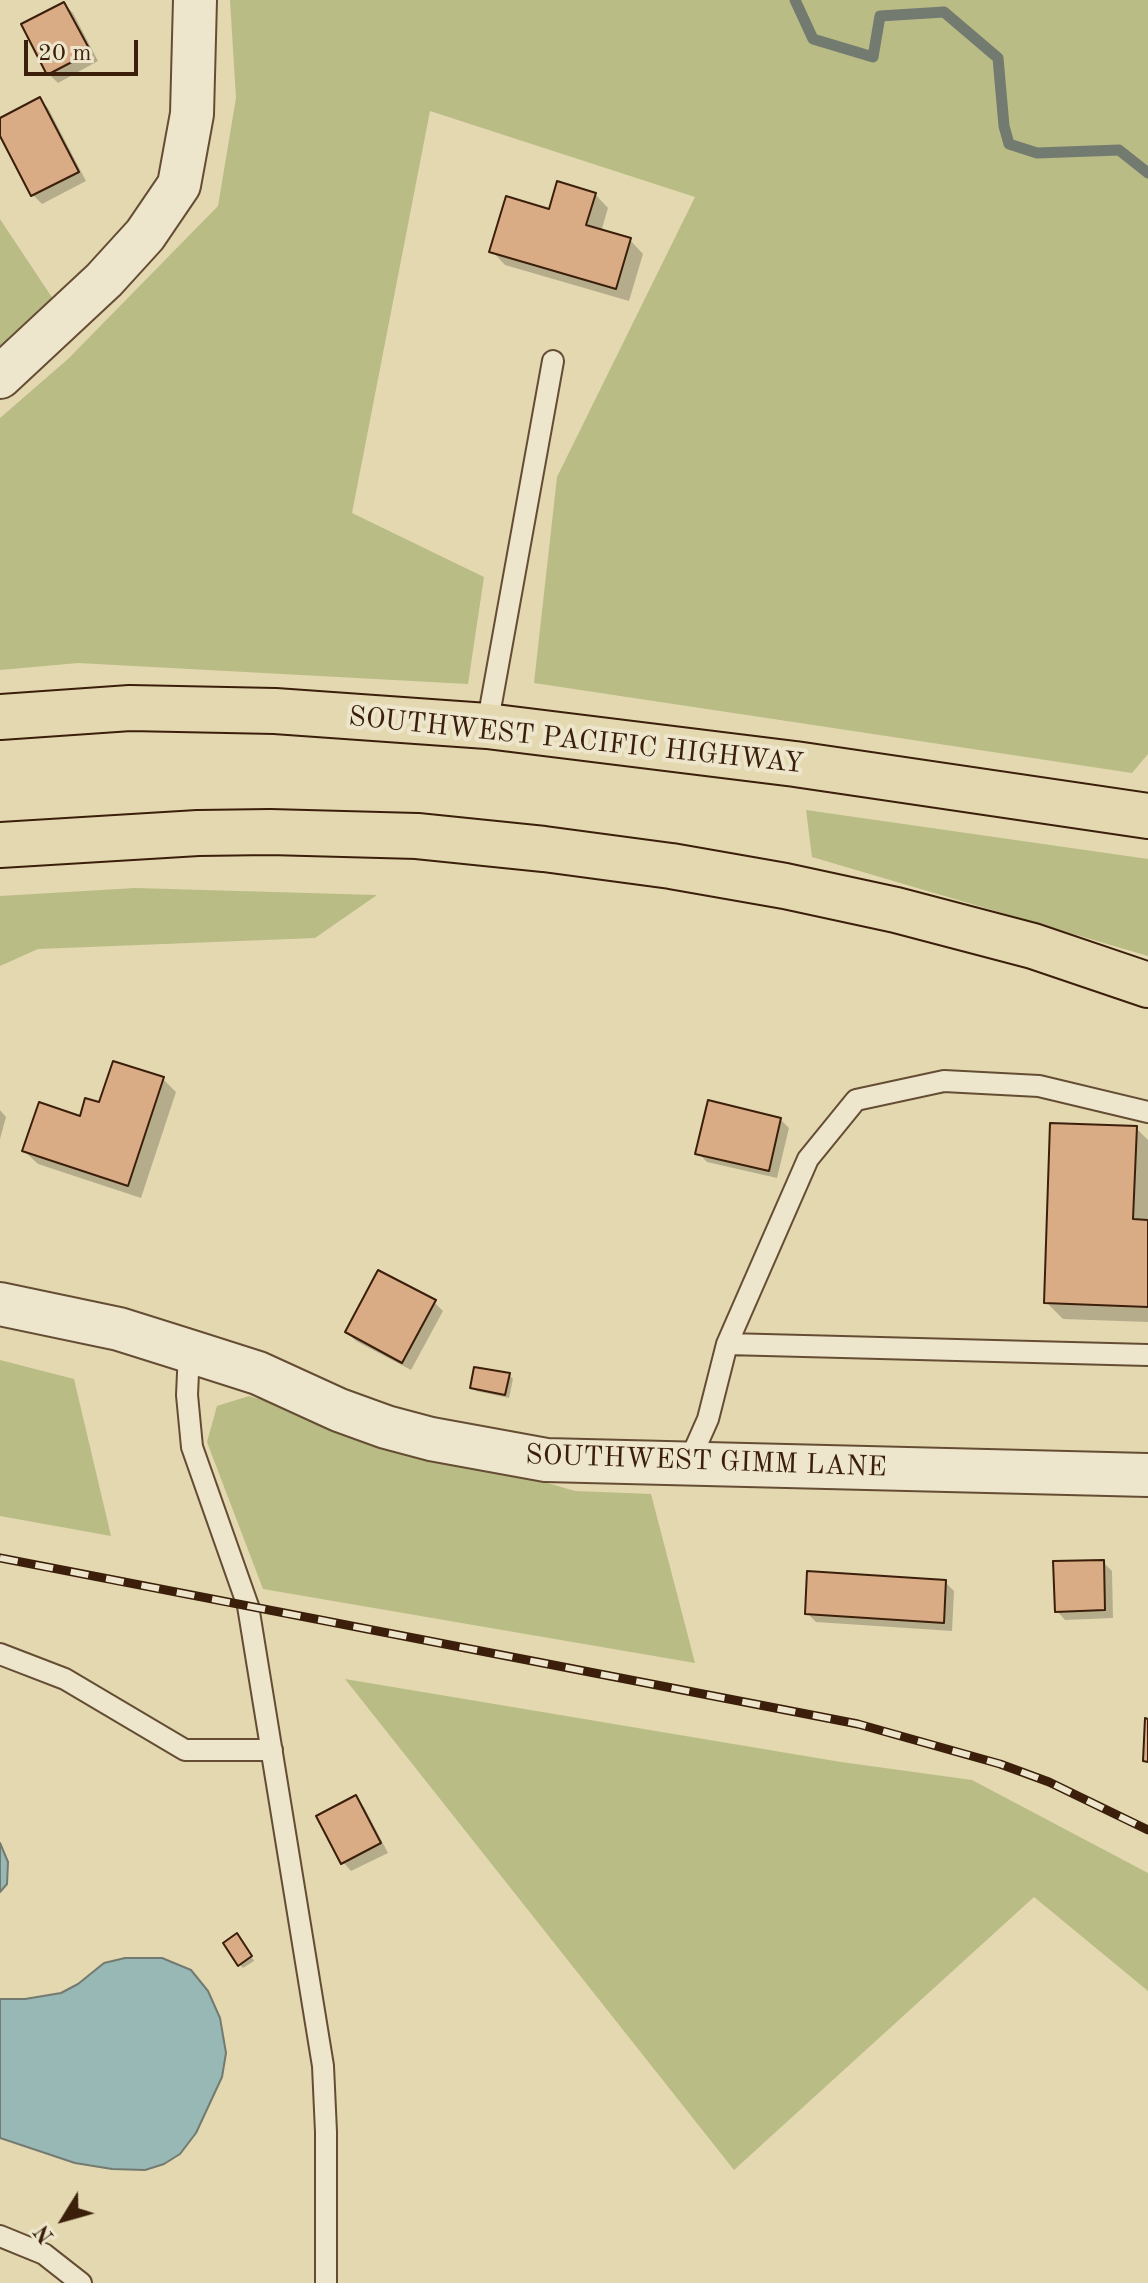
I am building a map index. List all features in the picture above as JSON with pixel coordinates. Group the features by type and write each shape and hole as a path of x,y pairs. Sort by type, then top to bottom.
{"highway":[{"name":"SOUTHWEST PACIFIC HIGHWAY","path":"0,717 130,708 275,711 487,726 795,764 1148,816"},
{"path":"0,845 184,834 285,832 417,836 544,849 671,866 896,910 1033,946 1148,985"}],"street":[{"path":"0,377 104,280 145,235 179,185 192,114 195,0"},
{"name":"SOUTHWEST GIMM LANE","path":"0,1304 119,1329 189,1351 258,1373 339,1410 386,1427 431,1439 546,1460 1148,1475"}],"lane":[{"path":"487,726 553,361"},
{"path":"688,1464 708,1419 727,1344 808,1159 856,1100 944,1081 1039,1086 1148,1112"},
{"path":"727,1344 1148,1355"},
{"path":"189,1351 187,1395 192,1447 248,1606 323,2066 326,2283"},
{"path":"0,1654 65,1679 185,1750 272,1750"},
{"path":"0,2236 44,2254 81,2283"}],"green space":[{"path":"230,0 1148,0 1148,754 1132,773 534,683 557,477 695,197 430,111 352,513 484,577 468,684 78,663 0,670 0,418 68,359 218,206 236,98"},
{"path":"0,219 53,299 0,351"},
{"path":"806,810 1148,859 1148,956 812,857"},
{"path":"135,888 377,895 315,938 38,949 0,966 0,896"},
{"path":"0,1360 74,1379 111,1536 0,1516"},
{"path":"249,1396 575,1491 651,1494 695,1663 263,1589 207,1442 217,1406"},
{"path":"345,1679 841,1762 972,1780 1148,1873 1148,1991 1034,1897 734,2170"}],"water":[{"path":"0,1843 8,1862 7,1884 0,1892"},
{"path":"125,1958 162,1958 191,1970 208,1991 220,2018 226,2053 222,2077 196,2133 180,2154 164,2164 145,2170 75,2163 0,2138 0,1999 25,1999 61,1993 104,1963"}],"building":[{"path":"64,2 91,52 47,75 21,24"},
{"path":"40,97 79,172 31,196 0,136 0,118"},
{"path":"557,181 596,193 586,225 631,238 616,289 489,252 506,196 549,209"},
{"path":"113,1061 164,1077 128,1186 22,1151 39,1102 80,1116 85,1098 99,1102"},
{"path":"708,1100 781,1118 769,1171 695,1154"},
{"path":"1050,1123 1137,1126 1133,1219 1148,1220 1148,1307 1044,1303"},
{"path":"378,1270 436,1300 402,1363 345,1332"},
{"path":"474,1367 510,1373 505,1395 470,1388"},
{"path":"1104,1560 1105,1610 1055,1612 1053,1561"},
{"path":"807,1571 946,1580 944,1623 805,1614"},
{"path":"1145,1718 1148,1719 1148,1762 1143,1761"},
{"path":"356,1795 381,1843 341,1864 316,1816"},
{"path":"237,1933 252,1956 238,1966 223,1943"}],"waterway":[{"path":"795,0 813,39 873,57 880,16 944,12 998,58 1004,126 1009,144 1037,153 1119,150 1148,173"}],"railway":[{"path":"0,1558 858,1724 1000,1764 1049,1782 1148,1830"}]}
